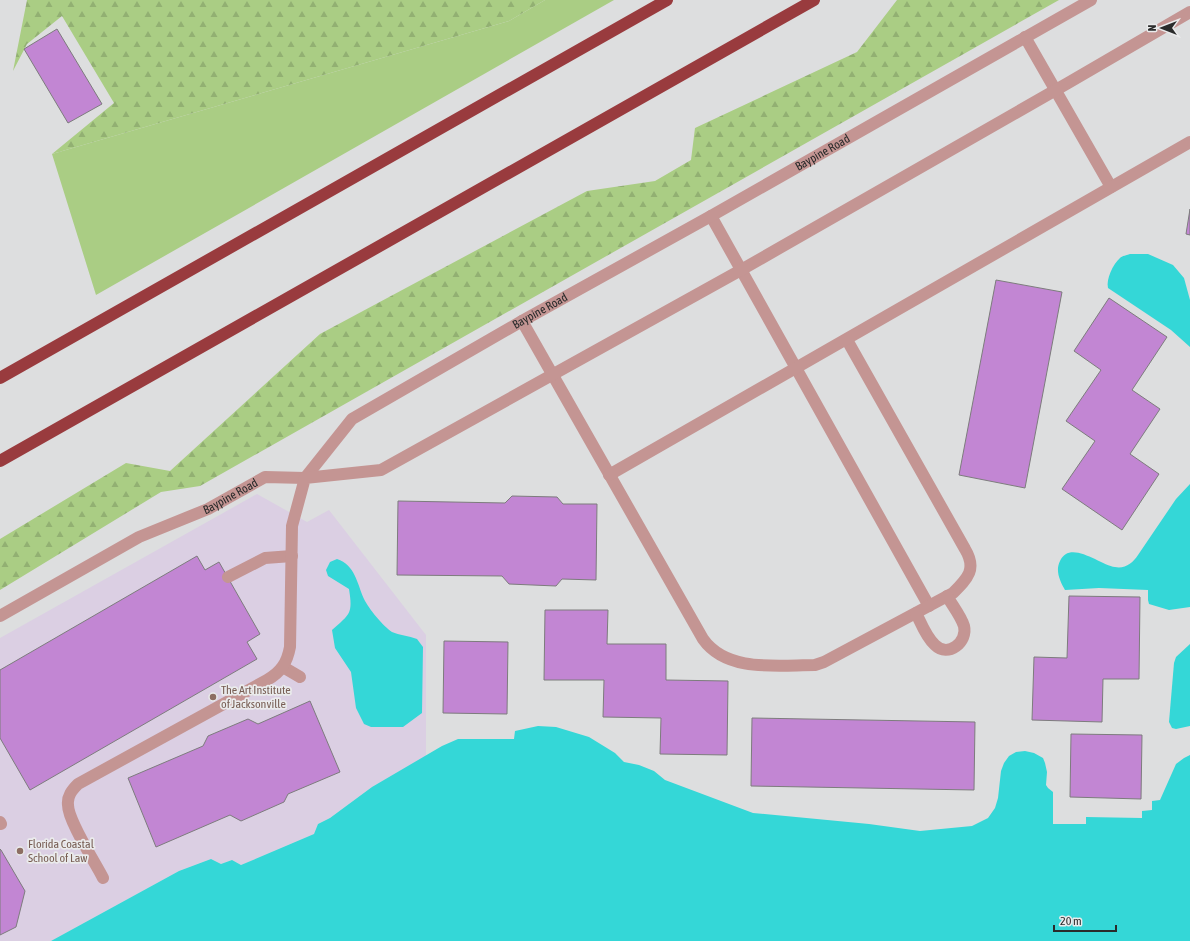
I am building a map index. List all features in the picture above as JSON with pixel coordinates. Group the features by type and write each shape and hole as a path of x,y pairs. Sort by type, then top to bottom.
{"highway":[{"path":"0,378 667,0"},
{"path":"0,461 814,0"}],"street":[{"name":"Baypine Road","path":"0,616 139,537 208,509 265,477 305,478 352,419 522,321 711,216 1090,0"},
{"path":"103,878 71,820 67,804 69,796 78,784 267,680 279,672 283,667 288,658 290,647 292,526 305,478 381,470 741,270 1190,12"},
{"path":"1025,37 1111,187"},
{"path":"609,475 847,340 1190,142"},
{"path":"711,216 929,606"},
{"path":"522,321 698,632 709,648 720,655 746,664 820,664 953,593 968,575 971,563 968,553 847,340"},
{"path":"228,577 265,558 292,556"},
{"path":"916,613 935,646 948,650 959,645 964,636 964,626 947,596"},
{"path":"283,667 300,678"}],"shaded area":[{"name":"The Art Institute of Jacksonville","path":"257,494 307,522 329,510 426,635 426,756 372,787 330,818 318,824 314,834 241,865 232,860 221,864 211,859 179,871 51,941 0,941 0,638"}],"green space":[{"path":"27,0 545,0 509,21 52,154 114,103 62,16 27,44 13,71"},
{"path":"545,0 614,0 96,295 52,154 509,21"},
{"path":"897,0 1059,0 200,486 161,492 0,590 0,539 126,463 170,471 320,334 587,191 655,181 691,160 695,128 857,52"}],"water":[{"path":"1130,254 1148,254 1173,265 1184,278 1190,300 1190,347 1171,330 1108,288 1109,276 1115,264 1121,257"},
{"path":"1190,484 1190,607 1169,610 1149,604 1148,590 1099,588 1065,590 1060,580 1058,568 1060,561 1065,555 1071,552 1078,553 1115,567 1128,565 1136,558 1176,499"},
{"path":"337,559 352,570 366,603 376,617 392,632 417,639 423,647 422,713 403,727 371,727 364,724 356,708 351,672 335,648 332,630 349,613 351,604 349,589 328,576 326,570 330,562"},
{"path":"1190,644 1190,726 1176,729 1172,728 1169,722 1174,663 1176,657"},
{"path":"538,726 556,727 589,737 615,753 624,762 639,765 654,771 665,780 753,813 869,824 920,831 972,826 988,818 995,808 998,798 1001,771 1004,763 1009,756 1016,752 1025,751 1034,753 1043,758 1047,772 1046,785 1053,792 1053,824 1086,824 1086,817 1142,818 1142,811 1152,810 1152,801 1160,800 1176,764 1190,755 1190,941 51,941 179,871 211,859 221,864 232,860 241,865 314,834 318,824 330,818 372,787 442,746 458,739 514,739 515,731"}],"building":[{"path":"57,29 102,104 68,123 24,49"},
{"path":"1190,209 1190,235 1186,234"},
{"path":"996,280 1062,292 1025,488 959,475"},
{"path":"1109,298 1167,337 1132,390 1160,409 1130,454 1159,474 1122,530 1062,489 1095,441 1066,421 1101,370 1074,351"},
{"path":"512,496 557,497 563,504 597,504 596,580 562,579 556,586 509,584 502,576 397,575 398,501 505,503"},
{"path":"197,556 205,570 219,562 260,634 247,642 257,659 30,790 0,738 0,670"},
{"path":"1069,596 1140,597 1139,679 1103,679 1102,722 1032,720 1034,657 1067,658"},
{"path":"545,610 608,610 607,644 666,644 666,680 728,681 727,755 660,754 661,718 603,717 604,680 544,680"},
{"path":"444,641 508,642 507,714 443,713"},
{"path":"310,701 340,772 288,794 284,802 241,821 230,815 156,847 128,778 203,746 208,736 248,719 258,724"},
{"path":"752,718 975,722 974,790 751,786"},
{"path":"1071,734 1142,735 1141,799 1070,797"},
{"path":"0,849 25,891 16,927 0,935"}],"place":[{"name":"The Art Institute of Jacksonville","path":"213,697"},
{"name":"Florida Coastal School of Law","path":"20,851"}]}
